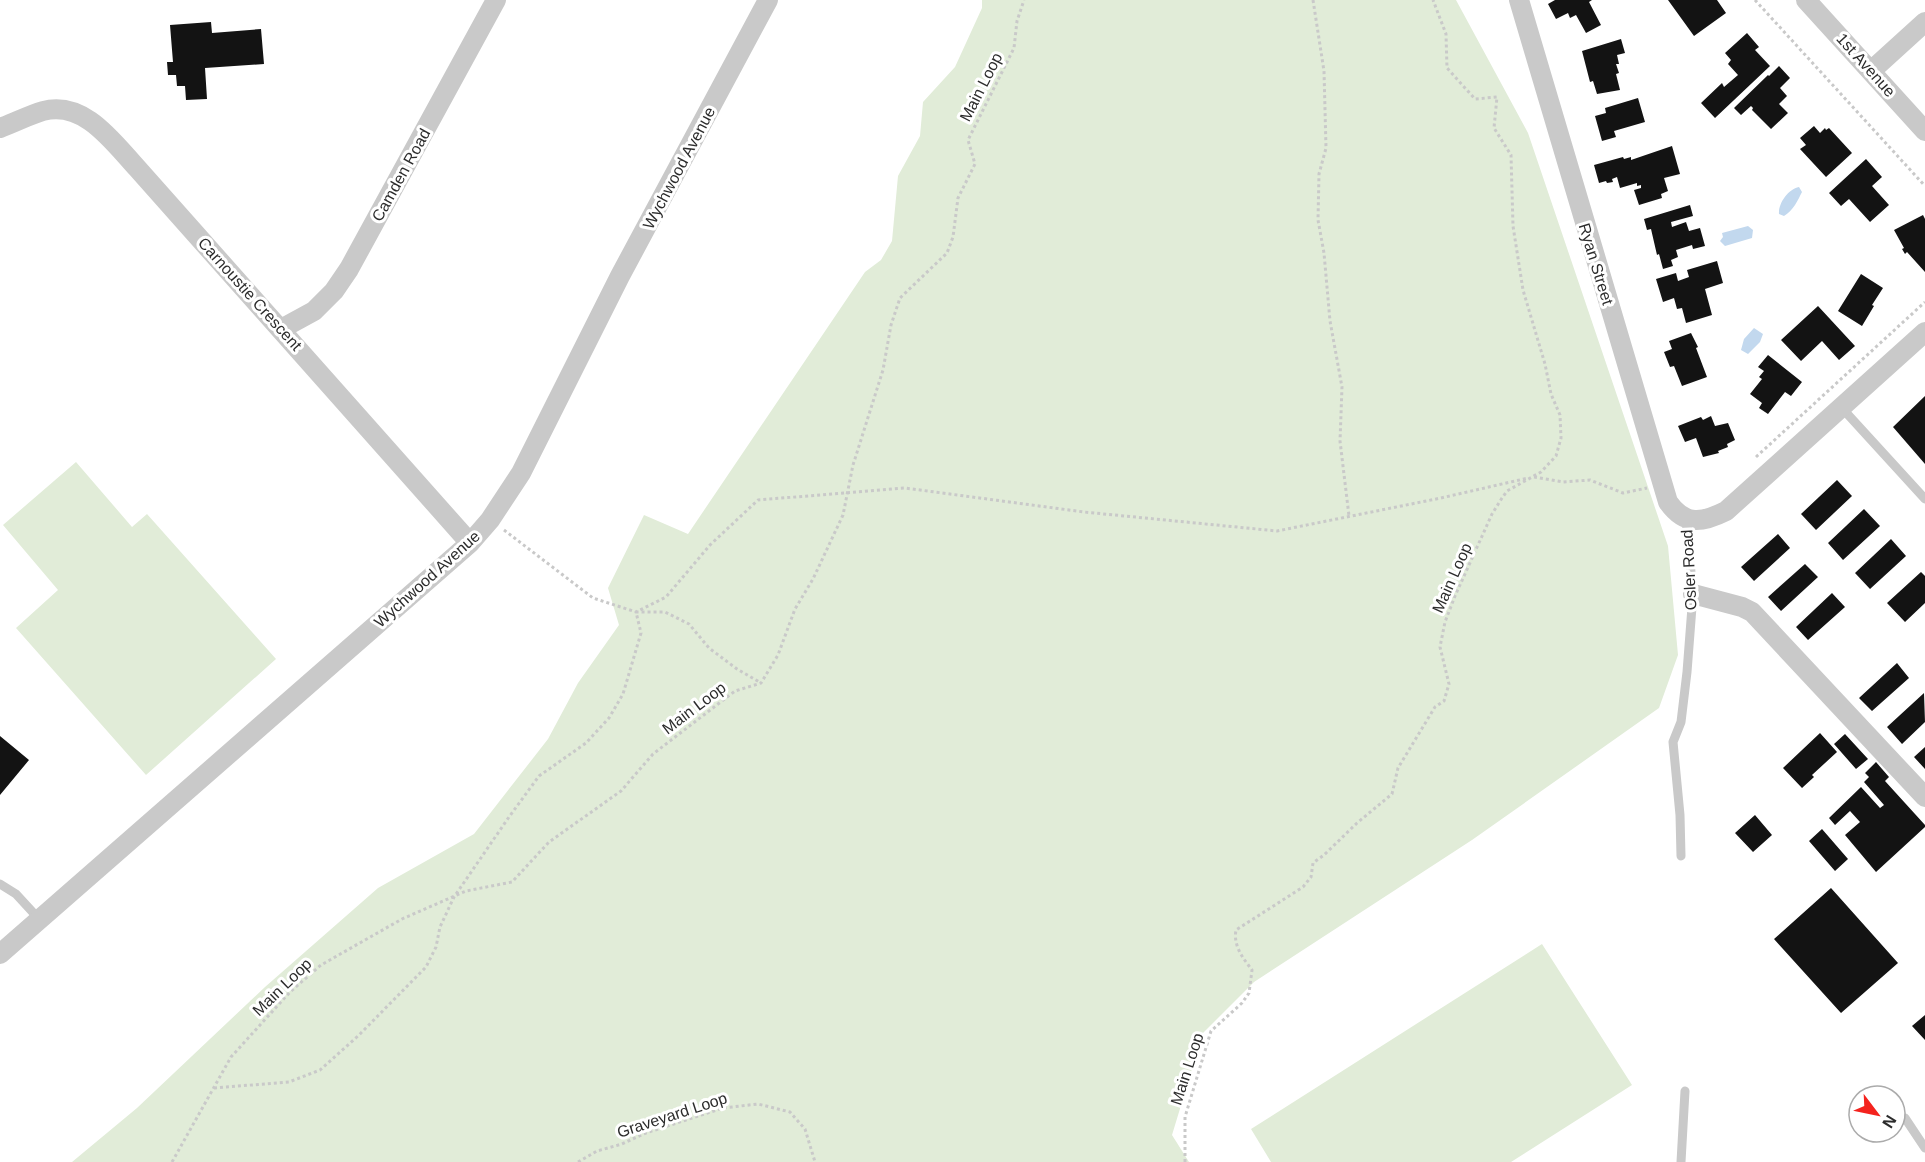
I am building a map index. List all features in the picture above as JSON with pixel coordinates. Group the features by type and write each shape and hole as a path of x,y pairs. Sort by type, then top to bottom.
{"street":[{"name":"Camden Road","path":"281,329 314,311 334,291 349,269 496,0"},
{"name":"Wychwood Avenue","path":"0,954 470,543 490,520 521,473 620,276 768,0"},
{"name":"Ryan Street","path":"1519,0 1662,484 1668,502 1674,511 1686,519"},
{"name":"1st Avenue","path":"1806,0 1925,131"},
{"path":"1871,70 1925,22"},
{"name":"Carnoustie Crescent","path":"0,128 42,111 53,110 72,112 93,122 137,168 470,543"},
{"name":"Osler Road","path":"1686,519 1704,520 1726,512 1925,332"},
{"path":"1694,594 1742,607 1752,612 1925,797"}],"lane":[{"path":"1841,407 1925,499"},
{"name":"Osler Road","path":"1681,856 1680,815 1673,742 1680,722 1686,682 1694,594 1686,519"},
{"path":"0,884 16,894 39,919"},
{"path":"1681,1162 1685,1091"},
{"path":"1907,1121 1925,1148"}],"path":[{"name":"Main Loop","path":"172,1162 231,1056 290,992 321,965 402,919 466,891 512,882 549,842 621,791 653,754 735,691 761,683 778,655 795,609 813,579 843,515 853,465 883,370 891,325 900,298 947,253 953,237 958,198 975,164 968,140 1014,48 1017,21 1024,0"},
{"path":"1313,0 1324,71 1326,148 1319,174 1318,220 1324,253 1330,321 1342,387 1340,441 1349,516"},
{"name":"Main Loop","path":"1185,1162 1185,1117 1211,1031 1242,1003 1249,993 1252,970 1234,939 1236,930 1303,887 1311,877 1313,863 1392,794 1398,768 1435,707 1444,701 1449,684 1440,647 1445,622 1492,514 1507,491 1541,472 1556,456 1562,438 1560,415 1551,393 1545,363 1523,290 1513,226 1511,155 1494,128 1497,97 1475,99 1447,68 1446,34 1433,0"},
{"path":"1755,0 1925,186"},
{"path":"1749,463 1925,302"},
{"path":"636,612 666,597 710,545 758,500 905,488 1084,512 1277,531 1531,478 1563,482 1590,480 1623,493 1662,484"},
{"path":"490,520 592,598 636,612 664,612 689,624 709,648 761,683"},
{"path":"214,1088 289,1082 320,1070 360,1035 426,967 436,947 440,927 454,897 539,776 586,743 609,718 623,694 640,633 636,612"},
{"name":"Graveyard Loop","path":"578,1162 597,1151 723,1108 758,1104 790,1112 805,1129 815,1162"}],"green space":[{"path":"982,0 1456,0 1528,133 1668,546 1678,655 1659,708 1472,840 1254,982 1203,1033 1172,1135 1189,1162 72,1162 137,1108 265,987 378,888 474,834 548,739 578,683 619,625 608,588 644,515 688,534 865,272 881,260 892,241 898,176 920,136 923,102 955,67 982,8"},
{"path":"76,462 132,527 147,514 276,659 146,775 16,628 58,590 3,525"},
{"path":"1542,944 1632,1085 1511,1162 1271,1162 1251,1129"}],"water":[{"path":"1799,187 1802,192 1793,208 1784,216 1779,214 1784,198"},
{"path":"1748,226 1753,230 1752,238 1725,246 1720,241 1723,237 1722,233"},
{"path":"1754,328 1763,334 1760,342 1748,354 1741,350 1744,339"}],"building":[{"path":"1555,0 1592,0 1589,2 1601,25 1586,33 1576,15 1570,18 1568,13 1556,19 1548,4"},
{"path":"1668,0 1717,0 1726,13 1694,36"},
{"path":"211,22 212,33 261,29 264,64 205,68 207,99 186,100 185,86 177,86 176,75 168,75 167,62 173,62 170,25"},
{"path":"1747,33 1759,47 1755,50 1770,66 1715,118 1701,103 1722,83 1724,87 1738,75 1728,64 1731,60 1725,53"},
{"path":"1621,39 1625,53 1617,55 1619,64 1616,64 1620,90 1597,94 1593,81 1590,82 1582,51"},
{"path":"1779,66 1790,78 1780,88 1787,96 1779,104 1788,113 1771,129 1752,110 1751,106 1741,115 1734,108"},
{"path":"1638,98 1645,122 1614,131 1616,137 1602,141 1595,116 1606,113 1605,108"},
{"path":"1814,126 1820,133 1825,128 1826,130 1829,128 1852,153 1826,177 1800,149 1806,145 1800,138"},
{"path":"1672,146 1680,174 1664,178 1668,191 1661,194 1662,198 1639,205 1634,190 1641,188 1641,185 1637,186 1637,183 1620,188 1617,177 1612,179 1613,182 1599,183 1594,165 1623,157 1624,159 1631,157 1631,160"},
{"path":"1866,159 1882,177 1872,186 1889,205 1870,222 1849,199 1841,206 1829,193"},
{"path":"1690,205 1693,216 1671,222 1672,227 1686,222 1689,231 1700,228 1705,246 1693,249 1692,245 1676,250 1678,257 1671,260 1673,266 1663,269 1651,229 1647,230 1644,219"},
{"path":"1923,215 1925,219 1925,272 1907,252 1905,254 1894,230"},
{"path":"1717,261 1723,283 1705,289 1712,315 1686,323 1682,308 1677,309 1674,298 1663,302 1656,279 1676,273 1678,281 1689,277 1687,270"},
{"path":"1861,274 1883,288 1862,326 1838,311"},
{"path":"1818,306 1855,346 1839,360 1822,341 1801,361 1781,340"},
{"path":"1691,333 1707,377 1682,386 1674,366 1670,367 1664,352 1672,349 1669,341"},
{"path":"1768,355 1802,382 1791,396 1785,392 1768,414 1759,408 1762,403 1750,394 1762,379 1759,377 1764,371 1758,367"},
{"path":"1925,396 1925,464 1893,427"},
{"path":"1711,416 1715,426 1728,423 1735,440 1727,444 1728,447 1718,451 1719,453 1703,457 1696,438 1685,442 1678,426 1701,417 1703,420"},
{"path":"1837,480 1852,496 1816,530 1801,514"},
{"path":"1864,509 1880,526 1843,560 1828,543"},
{"path":"1778,534 1790,548 1754,581 1741,567"},
{"path":"1891,539 1906,556 1870,589 1855,573"},
{"path":"1805,564 1818,577 1781,611 1768,597"},
{"path":"1921,572 1925,576 1925,603 1905,622 1887,603"},
{"path":"1832,593 1845,607 1808,640 1796,627"},
{"path":"1897,663 1909,678 1872,711 1859,698"},
{"path":"1924,693 1925,722 1902,744 1887,727"},
{"path":"1820,733 1837,752 1812,775 1814,777 1802,788 1783,768"},
{"path":"1845,734 1868,759 1856,769 1834,744"},
{"path":"0,736 29,760 0,795"},
{"path":"1925,747 1925,769 1914,757"},
{"path":"1876,762 1889,777 1885,781 1925,827 1876,872 1845,835 1860,822 1850,811 1835,825 1829,818 1861,787 1880,808 1884,805 1864,782 1869,777 1865,773"},
{"path":"1755,815 1772,835 1753,852 1735,833"},
{"path":"1822,829 1848,859 1835,871 1809,841"},
{"path":"1831,888 1898,963 1841,1013 1774,939"},
{"path":"1925,1015 1925,1040 1912,1026"}]}
